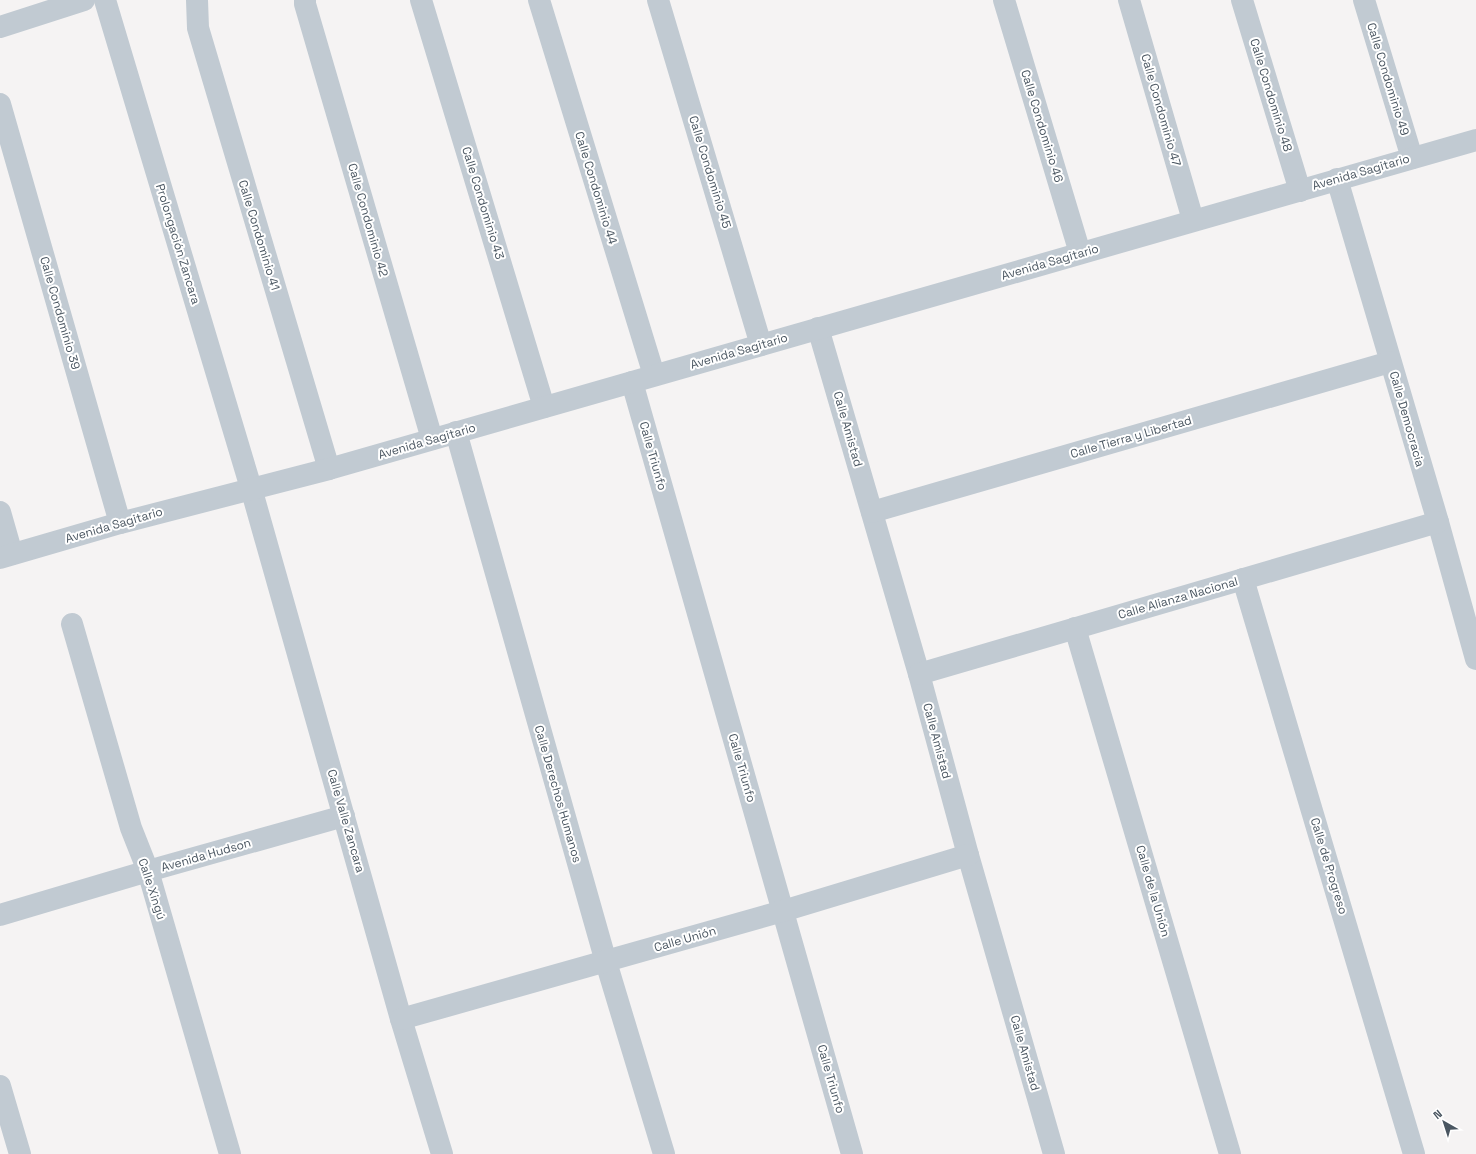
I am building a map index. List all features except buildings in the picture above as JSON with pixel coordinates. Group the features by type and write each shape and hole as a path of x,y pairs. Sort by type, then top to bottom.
{"street":[{"path":"0,27 84,0"},
{"name":"Prolongación Zancara","path":"105,0 251,488"},
{"name":"Calle Condominio 41","path":"197,0 198,28 329,469"},
{"name":"Calle Condominio 43","path":"421,0 544,407"},
{"name":"Calle Condominio 44","path":"539,0 654,375"},
{"name":"Calle Condominio 45","path":"658,0 761,344"},
{"name":"Calle Condominio 46","path":"1004,0 1080,253"},
{"name":"Calle Condominio 47","path":"1129,0 1193,220"},
{"name":"Calle Condominio 48","path":"1242,0 1300,191"},
{"name":"Calle Condominio 49","path":"1364,0 1412,158"},
{"name":"Calle Condominio 42","path":"305,2 432,439"},
{"name":"Calle Condominio 39","path":"0,106 120,523"},
{"name":"Avenida Sagitario","path":"6,556 120,523 329,469 1476,140"},
{"name":"Calle Democracia","path":"1336,179 1438,522 1476,659"},
{"name":"Calle Amistad","path":"818,328 919,674 968,855 1054,1154"},
{"name":"Calle Tierra y Libertad","path":"872,512 1390,362"},
{"name":"Calle Triunfo","path":"632,382 852,1154"},
{"name":"Calle Derechos Humanos","path":"456,432 606,962 664,1154"},
{"name":"Calle Valle Zancara","path":"251,488 401,1019 442,1154"},
{"path":"0,512 6,556"},
{"name":"Calle Alianza Nacional","path":"919,674 1438,522"},
{"name":"Calle de Progreso","path":"1243,579 1414,1154"},
{"name":"Calle Xingú","path":"72,624 131,828 148,871 230,1154"},
{"name":"Calle de la Unión","path":"1075,628 1230,1154"},
{"name":"Avenida Hudson","path":"0,916 148,871 344,816"},
{"name":"Calle Unión","path":"401,1019 783,912 968,855"},
{"path":"0,1086 20,1154"}]}
